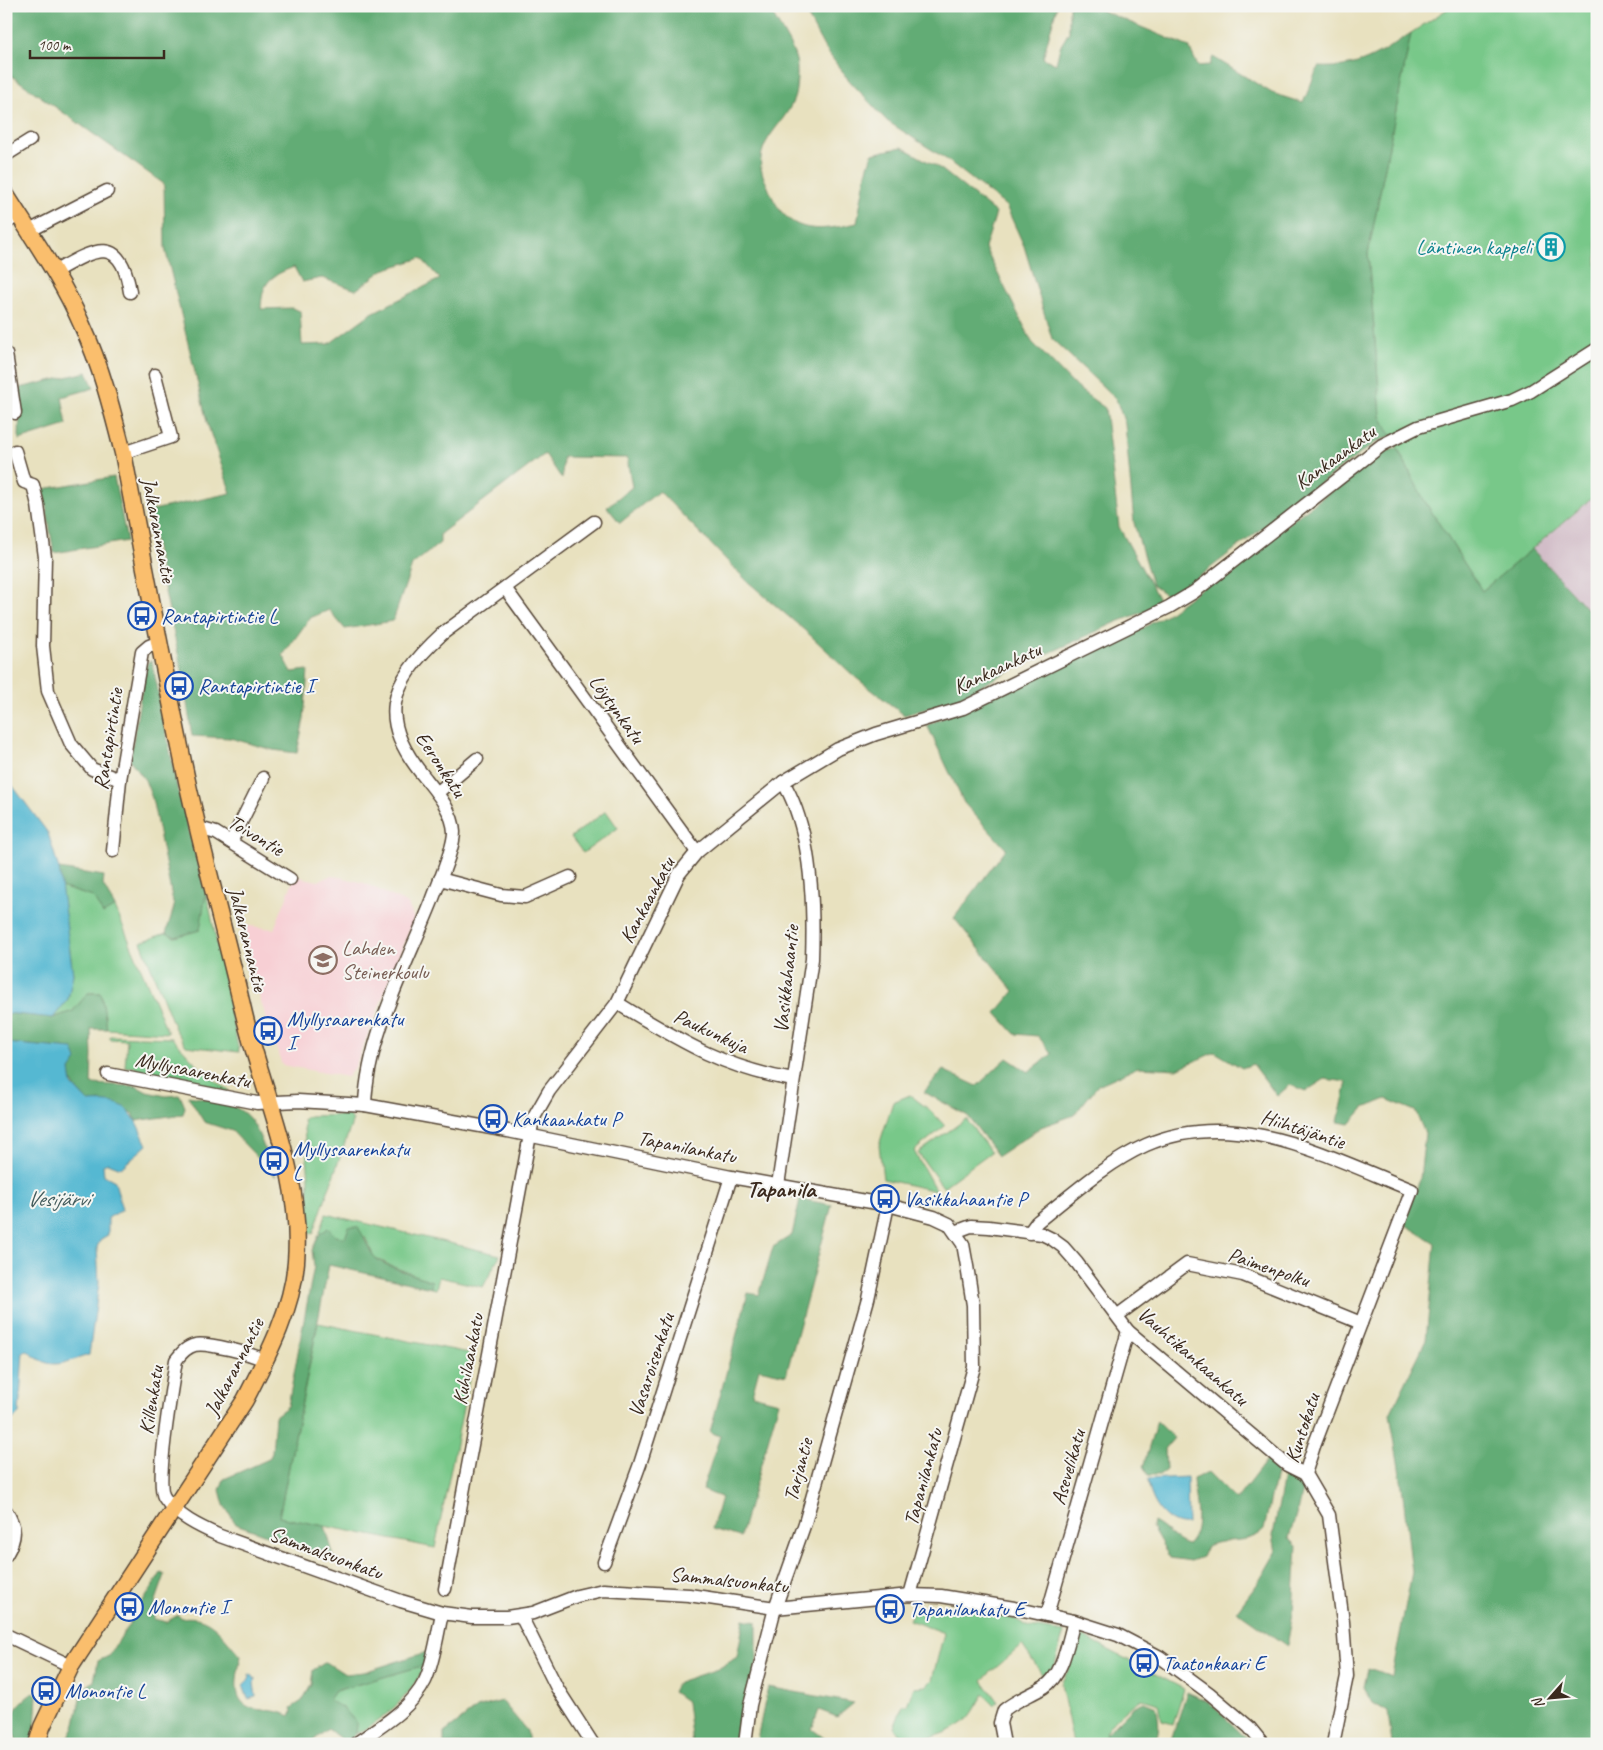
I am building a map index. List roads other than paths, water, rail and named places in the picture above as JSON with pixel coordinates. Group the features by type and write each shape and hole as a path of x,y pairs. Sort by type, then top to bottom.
{"main road":[{"name":"Jalkarannantie","path":"6,196 12,219 29,231 82,323 96,358 110,402 123,453 159,642 199,828 248,1029 287,1157 293,1190 296,1263 288,1299 266,1360 245,1400 71,1666 42,1727 37,1744"}],"street":[{"path":"6,155 30,140"},
{"path":"29,231 107,191"},
{"path":"54,272 74,260 105,250 114,253 120,258 128,278 130,292"},
{"name":"Kankaankatu","path":"530,1136 533,1118 540,1105 589,1036 617,1003 679,874 697,852 783,782 838,749 876,734 963,708 1170,607 1194,592 1382,445 1418,427 1512,400 1531,391 1597,349"},
{"path":"6,354 16,413"},
{"path":"123,453 171,437 155,375"},
{"path":"15,452 24,482 33,485 43,534 45,603 43,646 48,691 71,744 92,769 120,780"},
{"name":"Eeronkatu","path":"365,1105 368,1069 378,1034 440,879 454,834 450,813 437,793 407,758 395,729 394,711 396,696 404,677 421,654 442,634 594,522"},
{"name":"Löytynkatu","path":"505,588 697,852"},
{"name":"Rantapirtintie","path":"113,851 120,780 142,652 149,646 159,642"},
{"path":"437,793 477,758"},
{"path":"231,842 263,778"},
{"name":"Vasikkahaantie","path":"778,1184 812,959 813,927 809,872 800,820 794,798 783,782"},
{"name":"Toivontie","path":"199,828 209,830 231,842 290,879"},
{"path":"440,879 501,895 525,897 570,876"},
{"name":"Paukunkuja","path":"617,1003 698,1051 738,1068 793,1080"},
{"name":"Myllysaarenkatu","path":"108,1074 256,1103 271,1104"},
{"name":"Tapanilankatu","path":"271,1104 298,1101 365,1105 731,1177 888,1205 934,1217 949,1224 963,1244 973,1305 974,1367 910,1595"},
{"name":"Hiihtäjäntie","path":"1029,1233 1037,1222 1105,1169 1146,1145 1195,1132 1246,1132 1292,1143 1412,1190"},
{"name":"Kuhilaankatu","path":"445,1589 530,1136"},
{"name":"Vasaroisenkatu","path":"604,1562 640,1464 731,1177"},
{"name":"Kuntokatu","path":"1333,1744 1347,1676 1343,1622 1329,1515 1305,1474 1412,1190"},
{"name":"Tarjantie","path":"745,1744 750,1705 775,1608 805,1523 868,1299 888,1205"},
{"name":"Vauhtikankaankatu","path":"955,1232 970,1226 1042,1234 1063,1247 1128,1331 1287,1465 1305,1474"},
{"name":"Paimenpolku","path":"1118,1316 1187,1264 1243,1275 1361,1323"},
{"name":"Asevelikatu","path":"1047,1614 1128,1331"},
{"name":"Killenkatu","path":"173,1509 163,1495 164,1444 176,1360 184,1350 196,1345 241,1352 266,1360"},
{"name":"Sammalsuonkatu","path":"173,1509 201,1528 220,1536 401,1601 442,1613 490,1618 521,1616 577,1596 603,1590 689,1595 775,1608 910,1595 967,1600 1047,1614 1118,1635 1160,1657 1209,1693 1249,1728 1263,1744"},
{"path":"6,1511 15,1530 6,1555"},
{"path":"355,1744 394,1717 425,1681 442,1613"},
{"path":"521,1616 557,1688 593,1744"},
{"path":"1004,1744 1000,1723 1004,1710 1053,1680 1074,1621"},
{"path":"6,1635 71,1666"}],"water":[{"path":"6,777 48,833 59,869 73,974 68,999 53,1018 6,1013"},
{"name":"Vesijärvi","path":"6,1043 73,1049 77,1060 70,1070 72,1085 88,1102 113,1103 128,1110 133,1116 147,1145 121,1168 108,1163 103,1165 104,1175 115,1181 122,1210 108,1218 108,1235 101,1239 97,1247 99,1283 89,1355 64,1363 50,1364 36,1358 28,1351 23,1352 19,1414 6,1425"},
{"path":"1187,1477 1188,1524 1180,1524 1166,1516 1155,1503 1151,1495 1148,1479"},
{"path":"249,1674 256,1681 254,1683 256,1697 248,1699 243,1685 250,1678"}],"place":[{"name":"Läntinen kappeli","path":"1551,247"},
{"name":"Rantapirtintie L","path":"142,616"},
{"name":"Rantapirtintie I","path":"179,686"},
{"name":"Lahden Steinerkoulu","path":"323,960"},
{"name":"Myllysaarenkatu I","path":"268,1031"},
{"name":"Kankaankatu P","path":"493,1119"},
{"name":"Myllysaarenkatu L","path":"274,1161"},
{"name":"Vasikkahaantie P","path":"885,1199"},
{"name":"Monontie I","path":"129,1607"},
{"name":"Tapanilankatu E","path":"890,1609"},
{"name":"Taatonkaari E","path":"1144,1663"},
{"name":"Monontie L","path":"46,1691"}],"district":[{"name":"Tapanila","path":"781,1189"}]}
